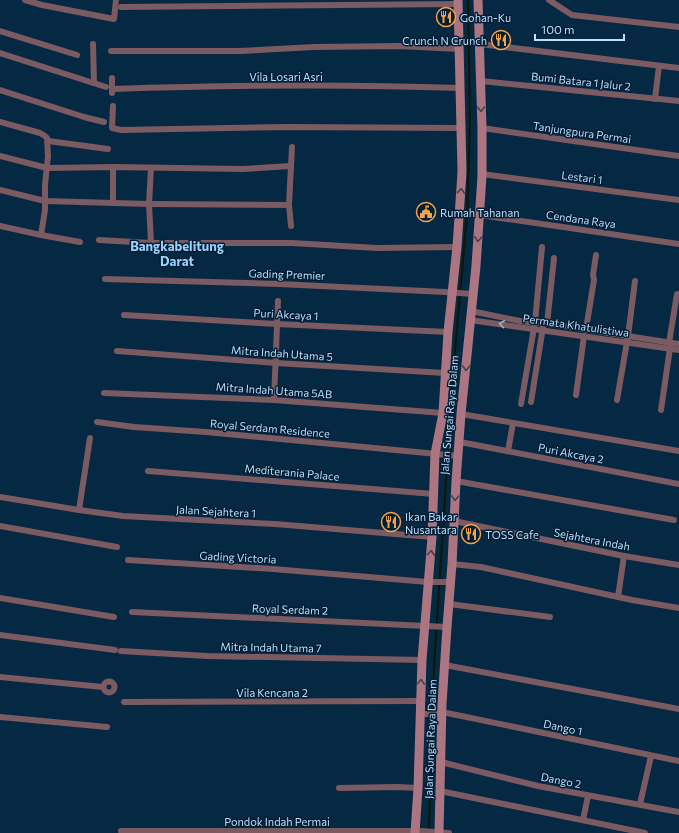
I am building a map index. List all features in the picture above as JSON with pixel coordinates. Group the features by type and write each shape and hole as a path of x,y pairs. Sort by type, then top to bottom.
{"street":[{"path":"25,0 50,7 114,19 116,0"},
{"name":"Jalan Sungai Raya Dalam","path":"437,832 441,762 441,713 445,665 444,627 449,604 456,456 460,442 471,294 480,215 482,128 478,0"},
{"path":"549,0 572,15 679,27"},
{"path":"121,7 458,2 462,172 457,247 448,332 443,413 434,494 432,582 429,625 422,660 420,702 423,714 418,788 417,832"},
{"path":"0,31 77,55"},
{"path":"93,44 94,83"},
{"path":"480,44 679,68"},
{"path":"111,51 240,50 399,46 459,49"},
{"name":"Vila Losari Asri","path":"0,53 94,83 110,90 299,86 460,88"},
{"path":"655,99 659,66"},
{"path":"110,90 112,78"},
{"name":"Bumi Batara 1 Jalur 2","path":"481,81 679,101"},
{"path":"0,90 104,122"},
{"path":"113,106 112,128 121,130 288,127 461,128"},
{"path":"0,122 40,133 45,136 48,141 45,210 41,235"},
{"name":"Tanjungpura Permai","path":"482,128 679,156"},
{"path":"48,141 108,149"},
{"path":"291,226 289,205 292,147"},
{"path":"0,156 47,168 113,167 243,169 291,166"},
{"path":"113,167 113,203"},
{"path":"151,168 149,204 151,243"},
{"name":"Lestari 1","path":"482,174 679,200"},
{"path":"0,190 45,201 149,204 289,205"},
{"name":"Cendana Raya","path":"480,215 679,244"},
{"path":"0,226 80,242"},
{"path":"99,240 151,243 292,243 377,248 457,247"},
{"path":"520,404 535,326 542,247"},
{"path":"586,329 594,280 593,275 596,255"},
{"path":"531,402 554,258"},
{"name":"Gading Premier","path":"105,279 279,284 471,294"},
{"path":"617,400 635,281"},
{"path":"661,410 677,294"},
{"path":"274,400 278,302"},
{"name":"Puri Akcaya 1","path":"124,315 448,332"},
{"name":"Permata Khatulistiwa","path":"470,316 535,326 544,326 584,336 627,339 669,346 679,350"},
{"path":"544,326 586,329 627,339"},
{"path":"576,395 584,336"},
{"path":"669,346 679,344"},
{"name":"Mitra Indah Utama 5","path":"117,351 276,363 446,373"},
{"name":"Mitra Indah Utama 5AB","path":"104,393 274,400 443,413"},
{"name":"Puri Akcaya 2","path":"461,414 679,451"},
{"name":"Royal Serdam Residence","path":"97,422 134,427 206,432 456,456"},
{"path":"508,451 512,423"},
{"path":"79,510 90,438"},
{"name":"Puri Akcaya 2","path":"460,442 679,484"},
{"name":"Mediterania Palace","path":"148,470 434,494"},
{"path":"456,480 674,520"},
{"name":"Jalan Sejahtera 1","path":"0,497 123,516 274,524 432,537"},
{"name":"Sejahtera Indah","path":"454,521 624,556 679,565"},
{"path":"0,526 117,547"},
{"path":"618,597 624,556"},
{"name":"Gading Victoria","path":"128,560 273,569 432,582"},
{"path":"452,564 481,567 618,597 679,608"},
{"path":"432,582 449,582"},
{"path":"0,598 114,617"},
{"path":"449,604 550,617"},
{"name":"Royal Serdam 2","path":"132,612 429,625 444,627"},
{"name":"Mitra Indah Utama 7","path":"0,635 118,651 207,656 422,660"},
{"path":"445,665 679,709"},
{"path":"0,677 103,687"},
{"name":"Vila Kencana 2","path":"124,702 420,702"},
{"name":"Dango 1","path":"423,714 441,713 679,761"},
{"path":"0,717 107,727"},
{"path":"640,804 651,756"},
{"name":"Dango 2","path":"441,762 538,786 679,812"},
{"path":"339,788 418,788"},
{"path":"440,791 645,833"},
{"path":"582,820 588,796"},
{"name":"Pondok Indah Permai","path":"121,831 448,833"}],"waterway":[{"path":"429,829 434,666 453,374 467,215 470,122 468,0"}],"place":[{"name":"Gohan-Ku","path":"446,17"},
{"name":"Crunch N Crunch","path":"501,40"},
{"name":"Rumah Tahanan","path":"426,212"},
{"name":"Ikan Bakar Nusantara","path":"391,522"},
{"name":"TOSS Cafe","path":"471,534"}],"district":[{"name":"Bangkabelitung Darat","path":"177,254"}]}
